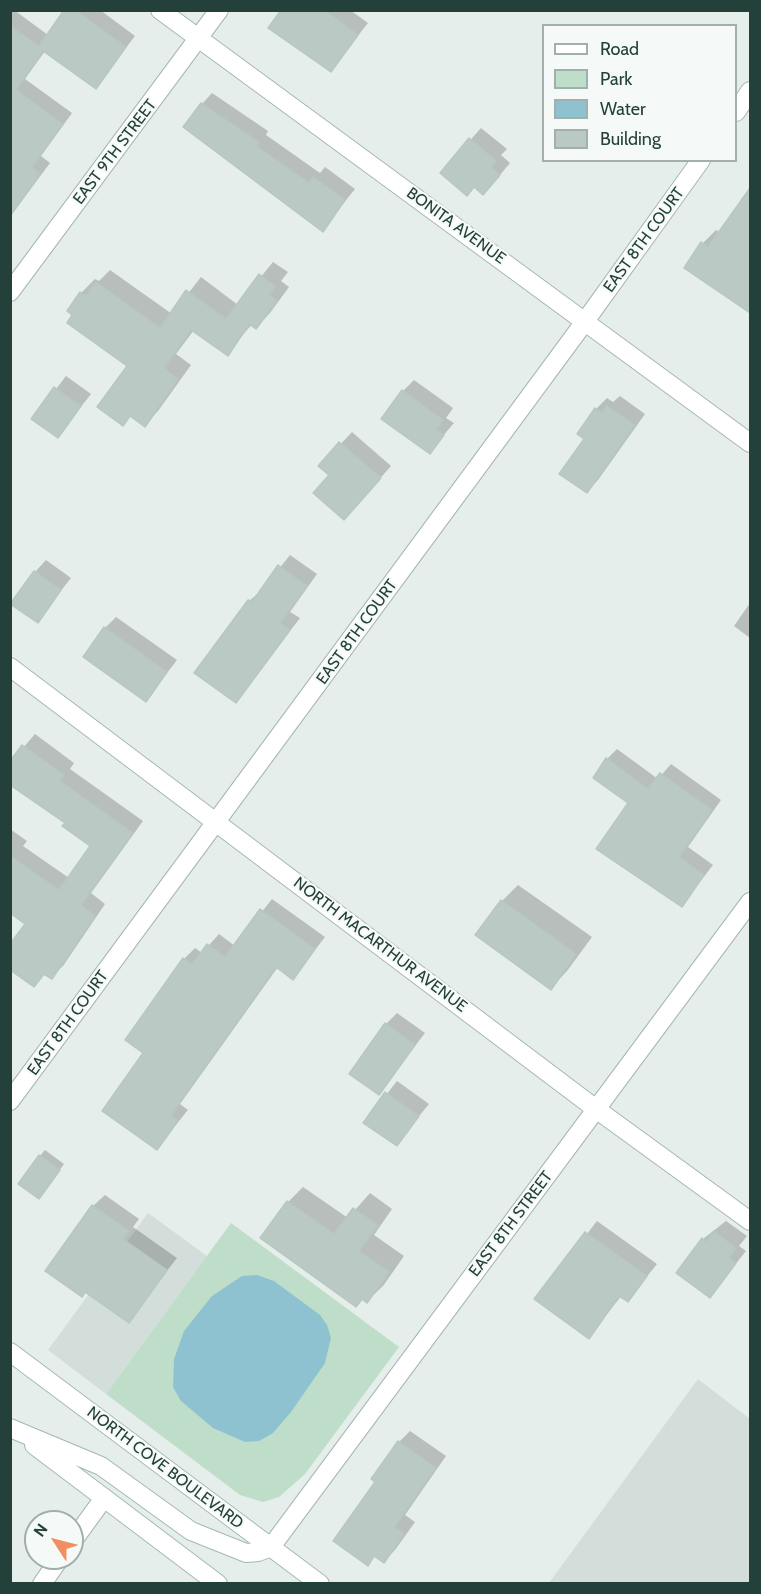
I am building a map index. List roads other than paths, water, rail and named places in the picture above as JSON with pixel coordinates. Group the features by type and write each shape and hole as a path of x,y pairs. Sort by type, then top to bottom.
{"street":[{"name":"BONITA AVENUE","path":"160,10 750,443"},
{"name":"EAST 9TH STREET","path":"10,292 219,10"},
{"path":"737,109 750,91"},
{"name":"EAST 8TH COURT","path":"10,1101 586,321 699,162"},
{"name":"NORTH MACARTHUR AVENUE","path":"10,667 596,1109 750,1221"},
{"name":"EAST 8TH STREET","path":"271,1547 750,902"},
{"name":"NORTH COVE BOULEVARD","path":"10,1352 320,1584"},
{"path":"10,1428 101,1466 191,1531 246,1553 258,1552 271,1547"},
{"path":"10,1428 218,1584"},
{"path":"84,1526 104,1498"},
{"path":"42,1584 52,1570"}],"water":[{"path":"257,1275 274,1281 320,1315 327,1325 331,1338 325,1363 291,1412 273,1433 259,1441 245,1442 213,1428 181,1401 173,1387 174,1359 184,1331 212,1296 242,1276"}]}
